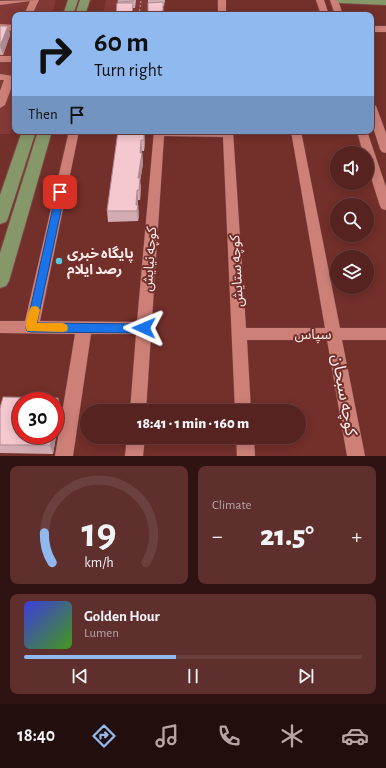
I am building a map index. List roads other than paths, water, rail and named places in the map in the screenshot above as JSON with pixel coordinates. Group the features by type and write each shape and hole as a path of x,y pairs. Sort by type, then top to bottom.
{"main road":[{"path":"69,12 72,0"},
{"path":"81,12 85,0"},
{"path":"340,0 386,2"},
{"path":"0,218 28,134"},
{"path":"0,281 44,134"}],"street":[{"path":"0,3 27,0"},
{"path":"29,12 35,0"},
{"path":"222,0 222,12"},
{"path":"320,0 323,12"},
{"path":"334,0 338,12"},
{"path":"0,28 12,28"},
{"path":"374,29 386,29"},
{"path":"0,59 12,59"},
{"path":"0,77 10,78 0,105"},
{"path":"374,115 386,149"},
{"path":"31,328 73,134"},
{"name":"كوچه نيايش","path":"139,404 159,134"},
{"name":"کوچه ستایش","path":"228,134 243,404"},
{"name":"کوچه سبحان","path":"297,134 356,456"},
{"path":"363,134 386,206"},
{"path":"0,327 144,328"},
{"path":"64,456 84,328"},
{"name":"سپاس","path":"239,334 386,334"},
{"path":"134,456 135,444"},
{"path":"245,444 246,456"}],"place":[{"name":"پایگاه خبری رصد ایلام","path":"59,261"}]}
